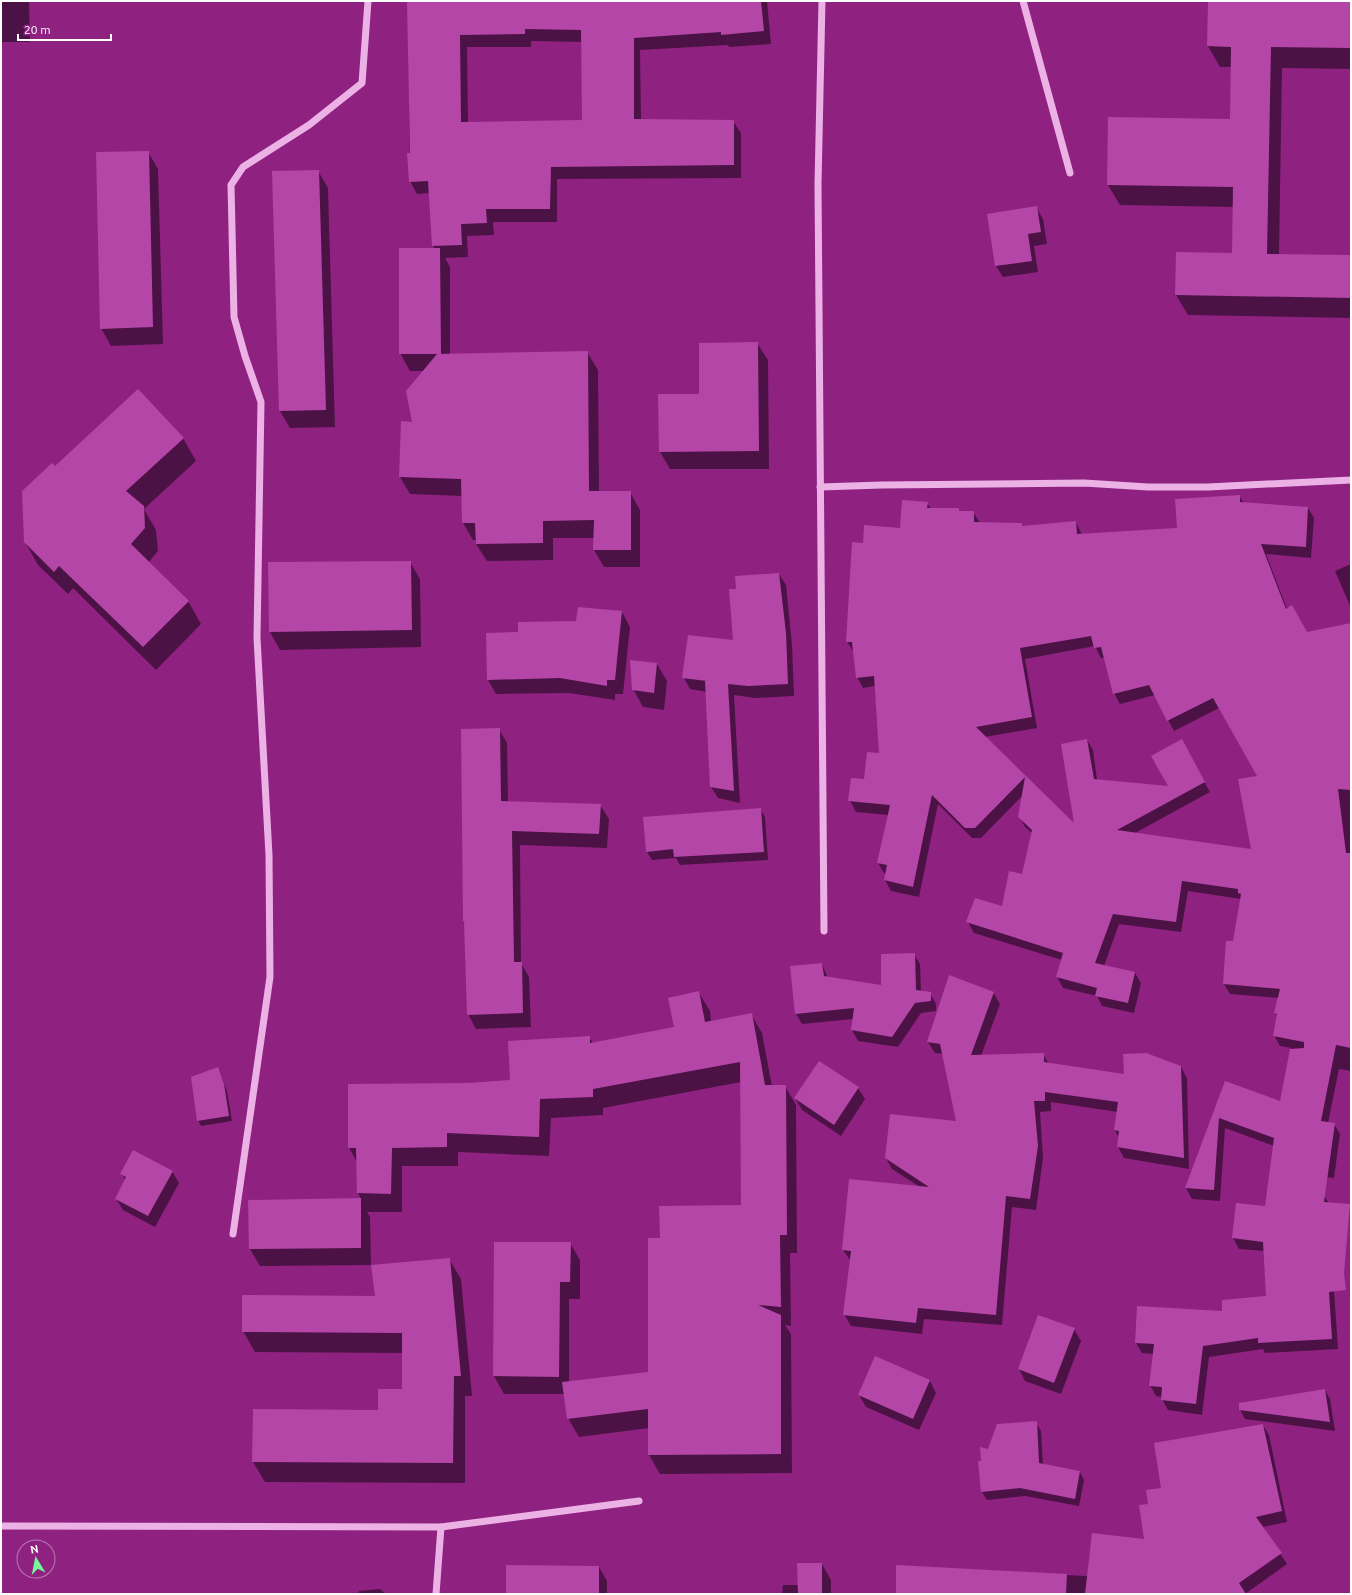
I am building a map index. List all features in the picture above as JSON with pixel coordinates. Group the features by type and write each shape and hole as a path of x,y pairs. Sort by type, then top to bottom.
{"street":[{"path":"233,1234 270,969 269,855 257,638 261,402 245,356 234,317 231,186 243,167 309,125 362,83 368,1"},
{"path":"822,1 818,184 824,931"},
{"path":"1023,1 1070,173"},
{"path":"820,487 882,485 1077,484 1148,487 1208,487 1351,480"},
{"path":"1,1526 441,1527 639,1501"},
{"path":"436,1594 441,1527"}],"building":[{"path":"407,1 761,1 764,31 721,35 721,32 634,38 634,119 734,120 734,165 551,167 550,209 486,209 487,223 461,224 462,245 432,246 428,181 409,182 407,153 410,153","holes":["525,29 581,30 582,120 461,122 460,35 525,34"]},
{"path":"1208,1 1351,1 1351,48 1271,47 1267,254 1351,255 1351,298 1175,295 1176,252 1232,253 1233,187 1107,185 1108,117 1230,119 1231,47 1207,46"},
{"path":"149,151 153,327 100,329 96,152"},
{"path":"319,170 326,410 279,411 272,171"},
{"path":"1037,206 1041,232 1028,234 1032,261 995,266 987,214"},
{"path":"399,248 440,248 441,354 399,354"},
{"path":"758,342 759,451 659,452 658,394 699,394 699,343"},
{"path":"588,351 589,491 631,491 631,550 593,550 594,520 543,521 543,543 476,544 475,523 462,523 461,479 399,477 401,421 412,422 406,391 437,354"},
{"path":"138,389 184,438 126,491 144,506 145,528 131,544 189,601 143,647 59,566 54,572 24,542 22,491 52,463 55,466"},
{"path":"1240,495 1240,502 1308,507 1306,547 1261,544 1286,609 1292,605 1307,632 1351,623 1351,790 1338,789 1346,853 1351,853 1351,1048 1336,1045 1321,1121 1335,1123 1324,1202 1350,1204 1344,1273 1346,1290 1329,1292 1332,1339 1258,1343 1258,1338 1203,1346 1196,1404 1161,1400 1162,1387 1149,1386 1154,1344 1135,1343 1137,1306 1222,1311 1222,1300 1266,1296 1263,1242 1232,1238 1236,1203 1265,1206 1274,1138 1219,1118 1214,1190 1185,1188 1225,1081 1280,1101 1290,1049 1304,1048 1304,1042 1273,1036 1277,1014 1274,1013 1280,989 1223,984 1226,941 1233,941 1241,894 1238,893 1238,889 1182,881 1176,922 1113,914 1095,963 1135,972 1128,1003 1095,996 1097,988 1056,977 1063,953 966,922 975,898 1002,906 1009,871 1022,874 1032,830 1018,817 1025,777 975,828 965,828 932,795 913,887 884,880 887,865 877,863 890,805 848,801 851,778 864,779 867,752 879,753 874,676 856,678 852,642 846,642 852,542 863,543 864,525 900,528 902,500 928,502 927,508 959,508 959,511 974,511 974,522 1022,523 1022,526 1076,521 1077,534 1177,528 1175,499","holes":["1091,636 1094,648 1101,647 1113,694 1149,685 1167,721 1213,698 1257,776 1238,779 1251,849 1117,830 1205,782 1182,739 1151,756 1168,786 1094,779 1087,739 1061,744 1074,823 976,727 1032,717 1020,648"]},
{"path":"411,561 412,630 269,632 268,562"},
{"path":"779,573 786,633 788,684 748,686 728,684 734,791 710,787 705,681 707,681 682,678 688,635 733,640 729,589 736,589 735,576"},
{"path":"578,607 622,611 615,680 607,680 607,686 560,678 487,680 486,633 518,632 518,622 576,621"},
{"path":"630,660 657,663 654,693 632,690"},
{"path":"500,728 501,801 601,804 599,834 512,831 514,962 522,962 523,1013 467,1015 463,921 461,729"},
{"path":"761,808 764,852 674,857 673,849 646,852 643,817"},
{"path":"915,953 916,990 931,992 931,1001 915,1003 892,1037 851,1030 854,1008 795,1014 790,966 822,963 824,976 881,985 881,954"},
{"path":"949,975 994,992 971,1055 1044,1053 1044,1062 1124,1074 1123,1054 1146,1053 1181,1066 1184,1158 1117,1147 1119,1131 1114,1130 1118,1102 1045,1092 1045,1101 1034,1101 1038,1146 1030,1199 1006,1196 996,1315 918,1308 916,1323 843,1315 851,1251 842,1250 849,1179 929,1187 885,1158 890,1114 956,1121 940,1044 927,1042"},
{"path":"699,991 705,1022 752,1013 765,1085 786,1085 787,1235 780,1235 781,1307 758,1305 781,1315 781,1454 648,1455 648,1409 567,1419 562,1382 648,1372 648,1238 660,1238 659,1206 741,1205 740,1062 593,1089 593,1097 540,1099 539,1137 447,1133 447,1147 392,1148 391,1194 357,1193 356,1148 348,1148 348,1084 468,1083 510,1080 508,1041 590,1036 590,1043 674,1027 668,998"},
{"path":"819,1061 859,1087 834,1125 794,1098"},
{"path":"218,1067 224,1084 229,1116 197,1121 191,1077"},
{"path":"133,1150 173,1171 148,1216 115,1199 126,1177 120,1174"},
{"path":"361,1198 361,1248 249,1249 248,1200"},
{"path":"494,1242 571,1242 570,1282 560,1282 559,1377 493,1376"},
{"path":"450,1258 461,1376 454,1376 453,1463 252,1462 253,1409 378,1410 378,1389 402,1389 402,1333 242,1332 242,1295 375,1296 371,1265"},
{"path":"1038,1315 1075,1328 1054,1383 1018,1369"},
{"path":"875,1356 930,1380 913,1419 858,1395"},
{"path":"1325,1389 1330,1422 1239,1410 1239,1403"},
{"path":"1037,1421 1039,1463 1080,1471 1075,1499 1020,1488 981,1492 978,1461 981,1461 980,1447 988,1449 997,1424"},
{"path":"1263,1424 1282,1511 1256,1517 1282,1553 1239,1583 1246,1594 1085,1594 1092,1533 1144,1539 1139,1505 1148,1504 1146,1490 1161,1488 1154,1443"},
{"path":"797,1563 822,1563 822,1594 798,1594"},
{"path":"506,1565 599,1566 599,1593 506,1593"},
{"path":"896,1565 1067,1574 1066,1594 896,1594"}]}
